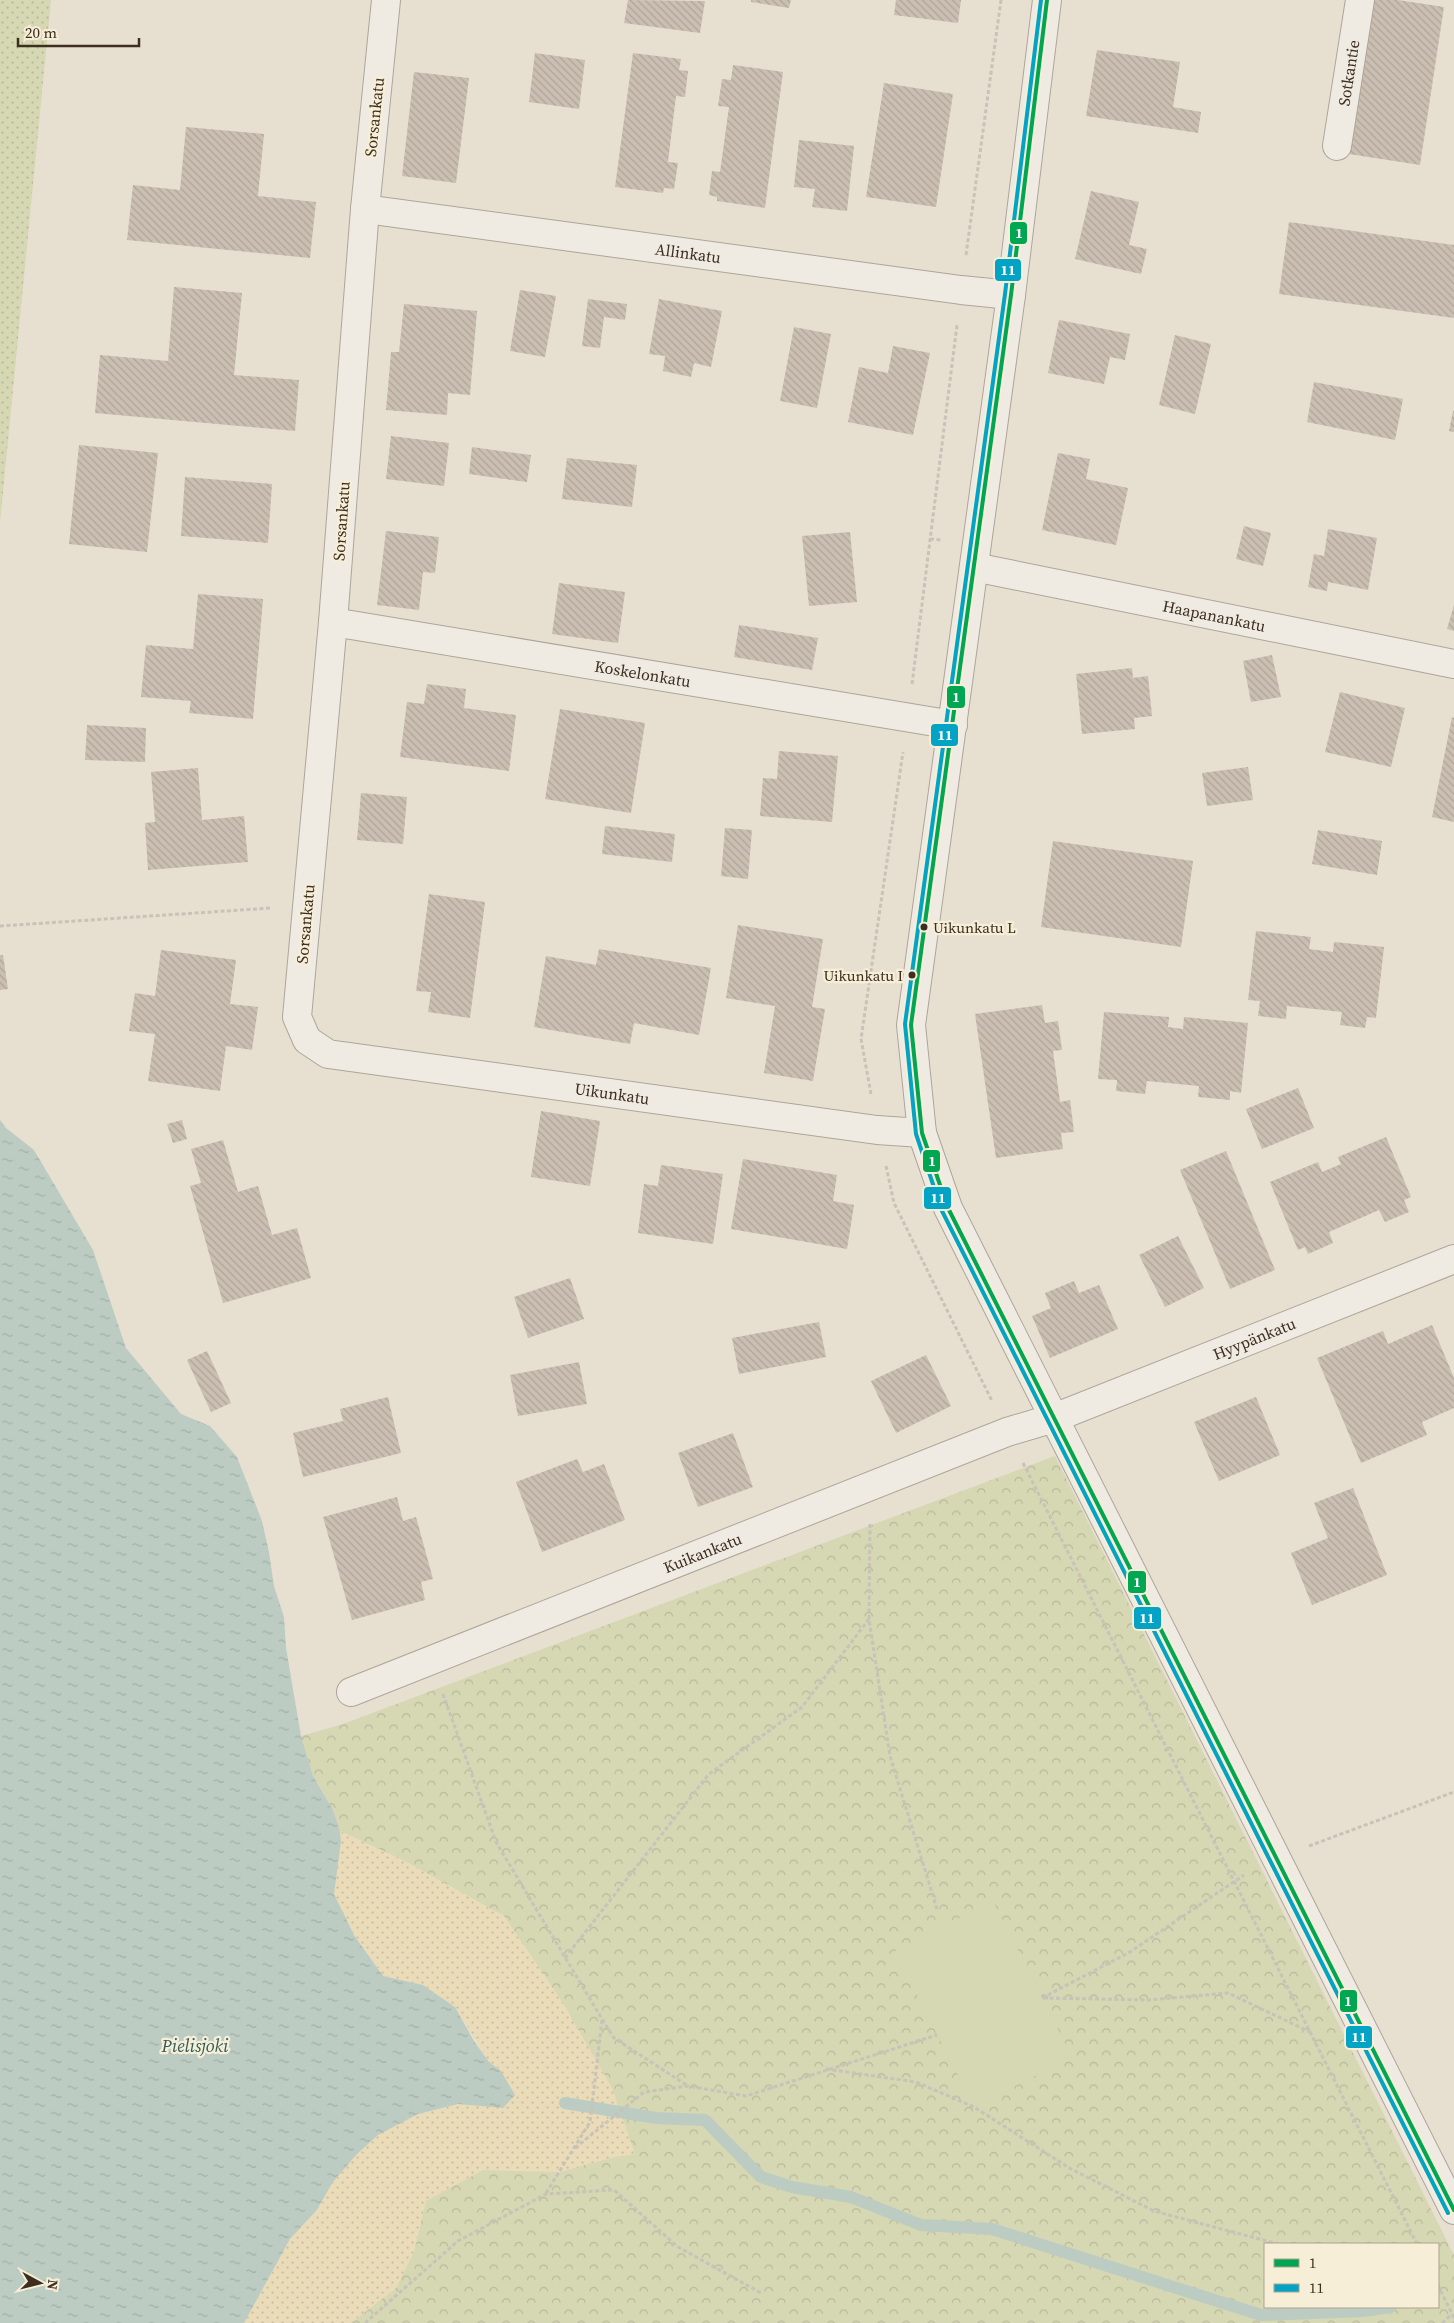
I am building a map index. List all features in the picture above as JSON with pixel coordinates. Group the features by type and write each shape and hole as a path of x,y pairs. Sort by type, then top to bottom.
{"street":[{"name":"Sorsankatu","path":"307,1040 297,1017 333,622 365,209 386,0"},
{"path":"1047,0 1011,295 911,1025 922,1132 948,1208 1454,2210"},
{"name":"Sotkantie","path":"1337,146 1360,0"},
{"name":"Allinkatu","path":"365,209 961,290 1011,295"},
{"name":"Haapanankatu","path":"974,567 1454,664"},
{"name":"Koskelonkatu","path":"333,622 953,725"},
{"name":"Uikunkatu","path":"307,1040 328,1054 877,1130 922,1132"},
{"name":"Hyypänkatu","path":"1054,1418 1454,1259"},
{"name":"Kuikankatu","path":"351,1692 1008,1432 1054,1418"}],"path":[{"path":"1001,0 961,290 908,717 861,1039 877,1130 894,1203 1416,2243"},
{"path":"0,926 306,906"},
{"path":"870,1486 869,1619 890,1756 937,1909"},
{"path":"565,1958 709,1774 802,1707 869,1619"},
{"path":"431,1660 496,1842 565,1958 614,2038 688,2086"},
{"path":"1310,2032 1228,1993 1148,2000 1042,1998 1130,1952 1234,1880 1276,1858 1454,1792"},
{"path":"546,2194 590,2122 602,2019"},
{"path":"575,2148 644,2092 688,2086 746,2096 826,2069 938,2035"},
{"path":"826,2069 916,2082 974,2107 1071,2169 1154,2212 1274,2243"},
{"path":"365,2323 458,2242 546,2194 614,2190 678,2247 761,2293"},
{"path":"1439,2287 1454,2318"},
{"path":"1442,2323 1452,2314"}],"green space":[{"path":"0,0 51,0 0,523"},
{"path":"1055,1456 1454,2255 1454,2323 351,2323 396,2288 414,2252 426,2201 483,2170 560,2172 610,2158 635,2154 612,2088 563,2003 504,1916 405,1861 340,1831 333,1810 313,1776 301,1736 343,1724"},
{"path":"993,1901 1072,2057 974,2107 895,1951"}],"sand":[{"path":"340,1831 405,1861 504,1916 563,2003 612,2088 635,2154 610,2158 560,2172 483,2170 426,2201 414,2252 396,2288 351,2323 244,2323 290,2239 316,2211 333,2182 357,2154 378,2135 418,2114 458,2104 503,2107 501,2071 489,2062 455,2007 423,1985 383,1976 347,1923 334,1893 340,1847"}],"water":[{"name":"Pielisjoki","path":"0,1120 6,1128 34,1150 93,1250 126,1348 181,1414 210,1426 237,1457 262,1521 274,1586 284,1617 286,1648 301,1736 313,1776 333,1810 340,1831 341,1841 334,1894 354,1935 383,1976 423,1985 455,2007 474,2041 489,2062 501,2071 515,2095 503,2108 458,2104 418,2114 378,2135 357,2154 333,2182 316,2211 290,2239 244,2323 0,2323"}],"building":[{"path":"628,0 705,1 700,33 624,23"},
{"path":"751,0 791,0 789,8 751,2"},
{"path":"896,0 961,0 958,23 894,15"},
{"path":"1373,0 1398,0 1444,7 1420,165 1349,154"},
{"path":"1097,50 1180,62 1173,107 1201,112 1198,133 1086,116"},
{"path":"535,53 585,60 579,109 529,102"},
{"path":"633,53 681,59 679,70 688,71 685,97 676,96 668,162 678,163 674,189 664,188 663,193 615,187"},
{"path":"733,65 783,72 765,208 717,201 717,197 709,195 712,171 720,172 729,107 718,106 722,79 731,80"},
{"path":"414,72 469,78 456,183 402,176"},
{"path":"884,83 953,94 936,207 866,197"},
{"path":"186,127 264,134 258,196 316,202 310,258 127,240 133,185 180,190"},
{"path":"799,140 854,146 847,211 812,207 815,189 794,187"},
{"path":"1091,191 1139,202 1129,245 1147,249 1141,274 1075,259"},
{"path":"1289,222 1454,245 1454,318 1279,294"},
{"path":"174,287 242,293 234,375 299,380 295,431 95,413 100,355 168,361"},
{"path":"520,290 556,296 545,357 510,351"},
{"path":"588,299 627,304 625,320 604,317 600,348 582,346"},
{"path":"659,299 722,311 711,367 694,363 691,377 663,371 665,356 649,354"},
{"path":"404,304 477,311 470,395 448,393 447,415 386,410 391,352 399,352"},
{"path":"1059,320 1130,334 1125,360 1110,357 1104,384 1048,373"},
{"path":"794,327 831,334 817,408 780,401"},
{"path":"1175,335 1211,344 1195,414 1159,405"},
{"path":"893,346 930,353 913,435 848,422 859,367 888,373"},
{"path":"1314,382 1403,399 1395,440 1307,422"},
{"path":"1454,411 1454,432 1449,431"},
{"path":"391,436 449,443 444,486 386,479"},
{"path":"79,445 158,453 147,552 69,544"},
{"path":"472,447 531,455 527,482 469,474"},
{"path":"1058,453 1090,459 1086,479 1128,488 1116,545 1042,530"},
{"path":"567,458 637,465 632,507 562,499"},
{"path":"185,477 272,484 268,543 181,536"},
{"path":"1244,526 1271,533 1263,566 1236,559"},
{"path":"1328,529 1377,538 1368,590 1328,582 1327,591 1308,587 1314,554 1324,556"},
{"path":"386,531 439,537 435,573 423,572 419,610 377,605"},
{"path":"850,532 857,602 809,606 802,536"},
{"path":"559,583 625,592 618,643 552,634"},
{"path":"198,594 263,599 253,719 189,713 191,701 141,697 146,645 193,649"},
{"path":"1454,605 1454,631 1447,629"},
{"path":"739,625 818,638 812,670 734,657"},
{"path":"1272,655 1281,697 1251,702 1243,661"},
{"path":"1132,668 1133,678 1148,676 1152,716 1134,718 1135,729 1082,734 1076,674"},
{"path":"427,684 466,689 464,708 516,715 509,771 400,757 407,702 424,704"},
{"path":"1340,692 1405,708 1391,767 1325,752"},
{"path":"560,709 645,723 631,813 545,799"},
{"path":"1452,717 1454,718 1454,822 1432,817"},
{"path":"87,725 146,728 145,762 85,760"},
{"path":"779,751 838,756 832,822 760,816 763,778 777,779"},
{"path":"1248,767 1253,800 1207,806 1202,773"},
{"path":"198,768 202,820 244,816 248,862 148,870 145,823 155,822 151,772"},
{"path":"361,793 407,797 403,844 357,840"},
{"path":"605,826 675,834 672,862 602,854"},
{"path":"725,828 752,830 748,879 721,876"},
{"path":"1318,830 1382,841 1377,875 1312,864"},
{"path":"1053,841 1193,861 1181,947 1041,927"},
{"path":"429,894 485,902 470,1018 428,1012 431,992 416,991"},
{"path":"738,925 823,939 812,1007 825,1009 813,1081 764,1073 775,1006 726,998"},
{"path":"1256,931 1311,937 1309,949 1333,952 1334,942 1384,947 1376,1018 1367,1017 1365,1028 1340,1025 1342,1012 1287,1006 1286,1019 1258,1016 1260,1001 1248,1000"},
{"path":"599,949 711,968 699,1035 634,1023 630,1044 534,1027 546,956 596,965"},
{"path":"161,950 236,960 230,1004 258,1007 252,1050 226,1046 220,1091 148,1081 155,1034 129,1031 135,993 155,996"},
{"path":"0,955 3,955 8,989 0,990"},
{"path":"1042,1005 1045,1023 1058,1021 1062,1050 1053,1051 1060,1102 1070,1100 1074,1132 1061,1133 1063,1149 996,1158 975,1014"},
{"path":"1104,1012 1169,1017 1168,1027 1183,1029 1184,1017 1248,1023 1241,1093 1230,1091 1230,1100 1198,1097 1199,1086 1147,1081 1145,1094 1116,1091 1117,1080 1098,1079"},
{"path":"1298,1088 1314,1128 1262,1149 1246,1109"},
{"path":"541,1111 600,1121 590,1186 531,1177"},
{"path":"182,1120 187,1139 173,1143 167,1124"},
{"path":"1386,1137 1411,1197 1404,1200 1409,1212 1385,1222 1379,1210 1329,1232 1333,1243 1308,1254 1305,1247 1298,1250 1270,1182 1318,1162 1322,1172 1341,1164 1338,1157"},
{"path":"223,1140 238,1192 258,1186 272,1235 297,1228 311,1278 223,1303 190,1186 201,1183 191,1149"},
{"path":"1226,1151 1275,1270 1230,1289 1180,1170"},
{"path":"743,1159 837,1175 833,1201 854,1205 847,1249 731,1229"},
{"path":"661,1165 723,1174 713,1244 638,1233 644,1184 658,1186"},
{"path":"1178,1236 1204,1288 1165,1307 1139,1255"},
{"path":"570,1278 584,1319 528,1338 514,1297"},
{"path":"1074,1281 1079,1293 1099,1285 1118,1329 1050,1358 1032,1316 1051,1308 1045,1293"},
{"path":"819,1322 826,1357 739,1374 732,1338"},
{"path":"1432,1325 1454,1378 1454,1408 1422,1422 1427,1435 1361,1463 1317,1358 1383,1331 1388,1344"},
{"path":"207,1351 231,1403 211,1412 187,1360"},
{"path":"926,1355 951,1406 896,1433 871,1381"},
{"path":"579,1362 587,1404 518,1416 510,1375"},
{"path":"388,1397 401,1453 303,1477 293,1433 343,1421 340,1409"},
{"path":"1256,1397 1280,1455 1219,1481 1194,1422"},
{"path":"733,1433 753,1487 698,1507 678,1453"},
{"path":"577,1459 583,1472 604,1464 625,1520 542,1552 516,1482"},
{"path":"1353,1488 1387,1575 1312,1605 1291,1553 1328,1538 1314,1503"},
{"path":"397,1497 403,1521 416,1517 433,1579 421,1582 425,1600 352,1620 323,1517"}],"waterway":[{"path":"565,2103 656,2118 705,2120 761,2177 792,2187 851,2197 921,2225 992,2229 1261,2315 1363,2311 1384,2308"}],"transit line":[{"name":"11","path":"1041,0 1005,294 905,1024 916,1134 942,1211 1448,2213"},
{"name":"1","path":"1047,0 1011,295 911,1025 922,1133 948,1208 1454,2210"}],"place":[{"name":"Uikunkatu L","path":"924,927"},
{"name":"Uikunkatu I","path":"912,975"}]}
